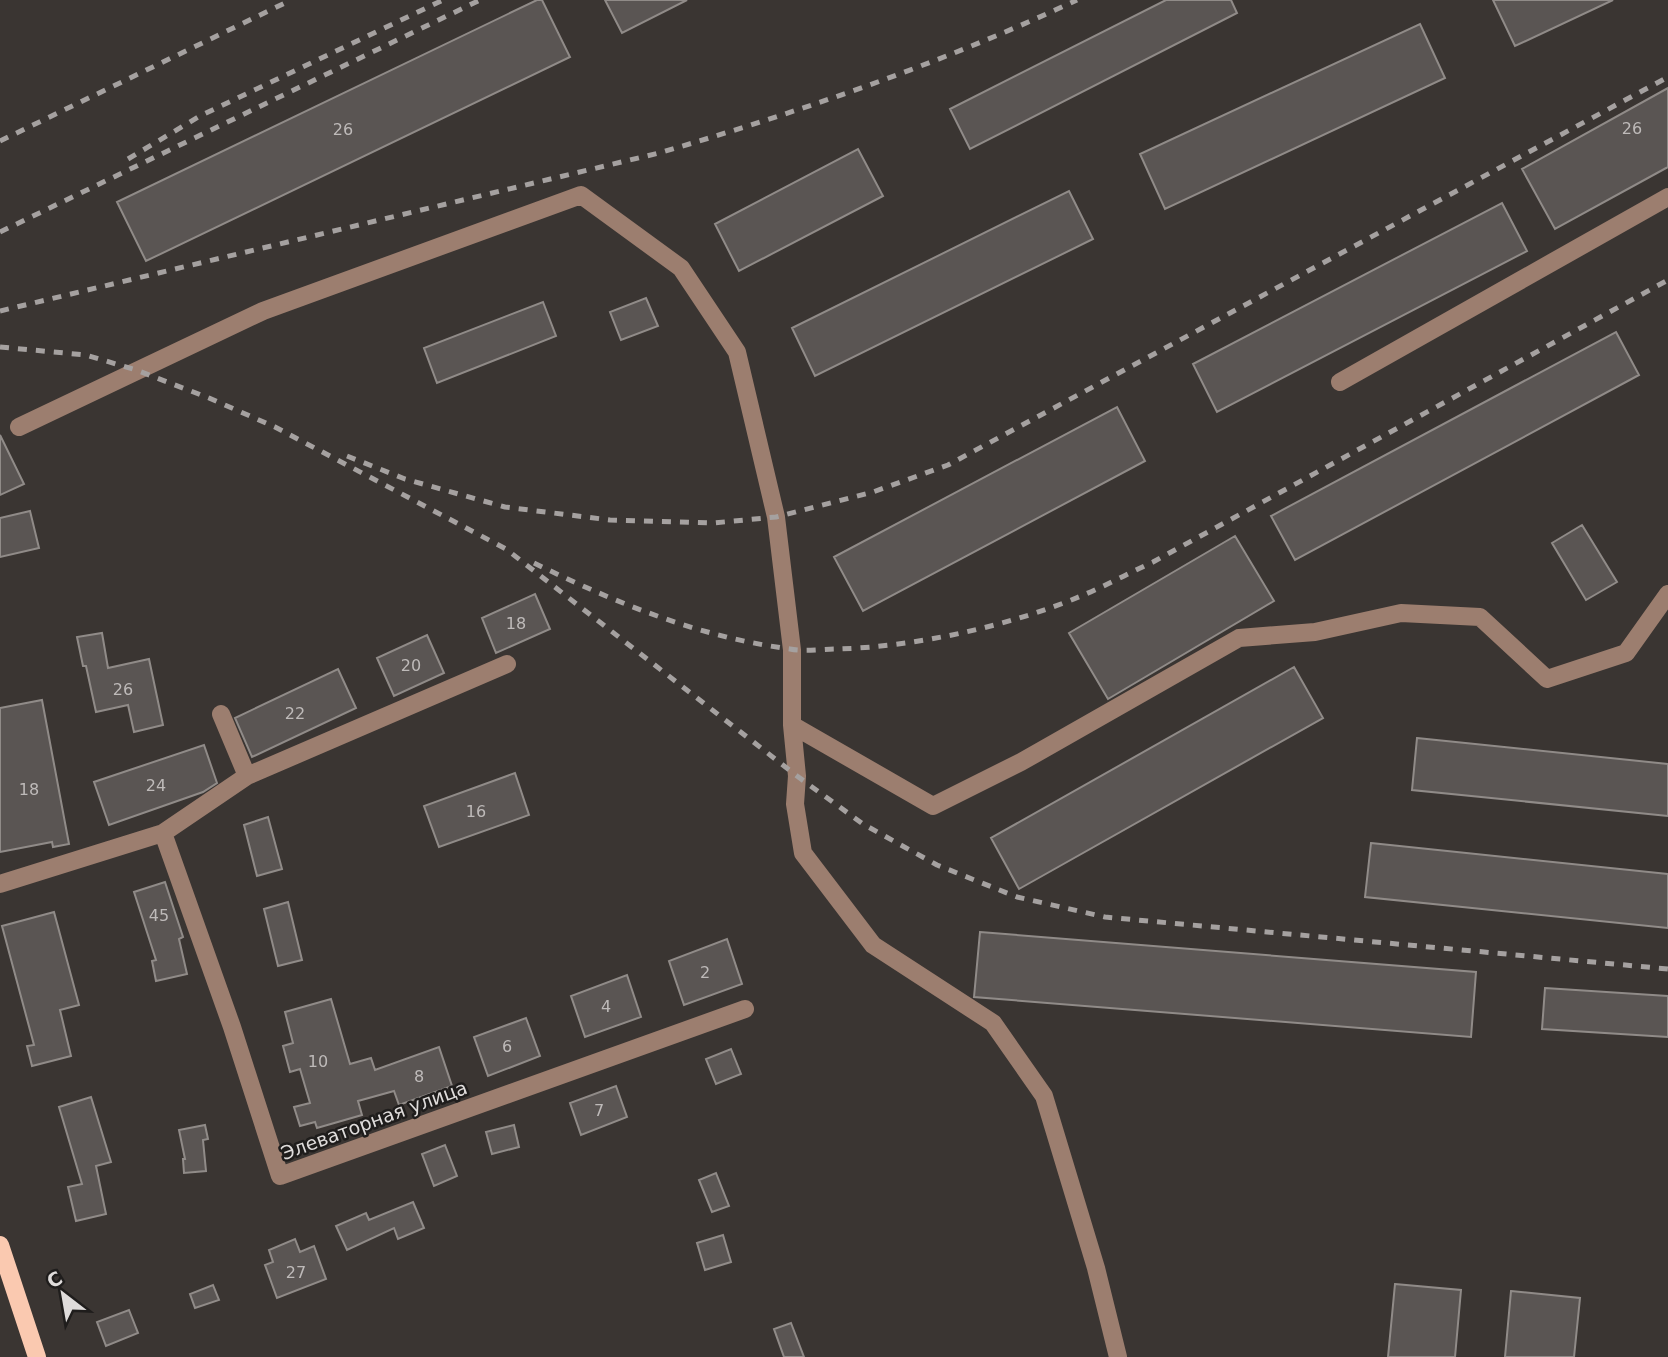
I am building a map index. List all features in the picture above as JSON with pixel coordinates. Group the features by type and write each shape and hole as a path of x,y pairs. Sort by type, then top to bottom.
{"main road":[{"path":"0,1245 37,1357"}],"street":[{"path":"19,427 263,311 581,195 681,268 737,352 776,517 792,650 792,725 797,776 795,804 803,853 873,946 993,1023 1044,1096 1096,1268 1118,1357"},
{"path":"1340,382 1668,197"},
{"path":"792,725 933,806 1021,761 1239,638 1315,632 1401,613 1480,617 1547,678 1626,653 1668,594"},
{"path":"0,884 163,833 247,776 507,664"},
{"path":"220,714 247,776"},
{"name":"Элеваторная улица","path":"163,833 232,1027 280,1176 745,1009"}],"building":[{"path":"537,0 542,0 570,57 146,261 117,202"},
{"path":"605,0 687,0 622,33"},
{"path":"1166,0 1231,0 1237,13 970,149 950,109"},
{"path":"1493,0 1613,0 1515,46"},
{"path":"1420,24 1445,78 1165,209 1140,154"},
{"path":"1668,88 1668,167 1555,229 1522,169"},
{"path":"858,149 883,196 739,271 715,224"},
{"path":"1069,191 1093,239 815,376 792,328"},
{"path":"1502,203 1527,251 1217,412 1193,364"},
{"path":"646,298 658,326 621,340 610,312"},
{"path":"543,302 556,336 437,383 424,348"},
{"path":"1616,332 1639,375 1295,560 1271,516"},
{"path":"1117,407 1145,461 863,611 834,557"},
{"path":"0,435 24,484 0,495"},
{"path":"30,511 39,548 0,557 0,518"},
{"path":"1582,525 1617,582 1586,600 1552,543"},
{"path":"1235,536 1274,601 1108,699 1069,633"},
{"path":"535,594 550,629 496,653 482,618"},
{"path":"102,633 108,668 149,659 163,725 134,732 128,705 96,712 77,637"},
{"path":"427,635 444,673 394,696 377,658"},
{"path":"1294,667 1323,718 1019,889 991,838"},
{"path":"338,669 356,708 252,757 235,718"},
{"path":"42,700 69,844 53,847 52,842 0,852 0,708"},
{"path":"1417,738 1668,764 1668,816 1412,790"},
{"path":"204,745 217,783 203,792 109,825 94,782"},
{"path":"515,773 529,815 439,847 424,806"},
{"path":"268,817 282,869 257,876 244,825"},
{"path":"1371,843 1668,874 1668,928 1365,897"},
{"path":"165,882 183,937 179,939 187,974 156,981 152,961 156,960 134,892"},
{"path":"288,902 302,960 278,966 264,909"},
{"path":"54,912 79,1005 60,1010 71,1056 32,1066 27,1046 34,1045 2,926"},
{"path":"980,932 1476,972 1471,1037 974,997"},
{"path":"727,939 742,984 684,1005 669,961"},
{"path":"627,975 641,1017 585,1037 571,996"},
{"path":"1545,988 1668,996 1668,1037 1542,1029"},
{"path":"331,999 350,1064 371,1058 375,1070 439,1047 452,1086 399,1105 394,1091 358,1101 362,1115 317,1128 315,1122 300,1126 294,1107 310,1103 300,1069 290,1072 283,1046 293,1043 285,1012"},
{"path":"526,1018 540,1056 488,1076 474,1037"},
{"path":"731,1049 741,1074 716,1084 706,1059"},
{"path":"616,1086 627,1117 581,1135 570,1103"},
{"path":"91,1097 111,1162 96,1166 106,1214 76,1221 68,1187 82,1184 59,1107"},
{"path":"205,1125 208,1139 203,1140 206,1171 184,1173 185,1159 179,1130"},
{"path":"514,1125 519,1147 492,1154 486,1132"},
{"path":"445,1145 457,1176 434,1186 422,1154"},
{"path":"716,1173 729,1206 712,1212 699,1180"},
{"path":"413,1202 424,1228 398,1239 394,1228 347,1250 336,1226 366,1213 369,1220"},
{"path":"723,1235 731,1262 705,1270 697,1243"},
{"path":"295,1239 300,1252 314,1246 326,1279 277,1298 265,1265 273,1262 269,1250"},
{"path":"1395,1284 1461,1290 1455,1357 1388,1357"},
{"path":"213,1285 219,1300 195,1308 190,1294"},
{"path":"1511,1291 1580,1298 1574,1357 1505,1357"},
{"path":"129,1310 138,1333 106,1346 97,1322"},
{"path":"791,1323 804,1357 784,1357 774,1329"}],"railway":[{"path":"0,141 291,0"},
{"path":"128,159 200,116 443,0"},
{"path":"0,232 480,0"},
{"path":"0,311 659,153 766,120 923,65 1077,0"},
{"path":"347,456 405,479 505,507 610,520 713,523 776,517 873,492 948,465 1668,77"},
{"path":"534,563 627,605 691,627 796,650 898,644 961,633 1053,607 1153,562 1668,280"},
{"path":"0,347 86,355 136,370 209,398 275,427 506,549 797,776 863,824 937,865 1017,897 1105,917 1668,969"}]}
